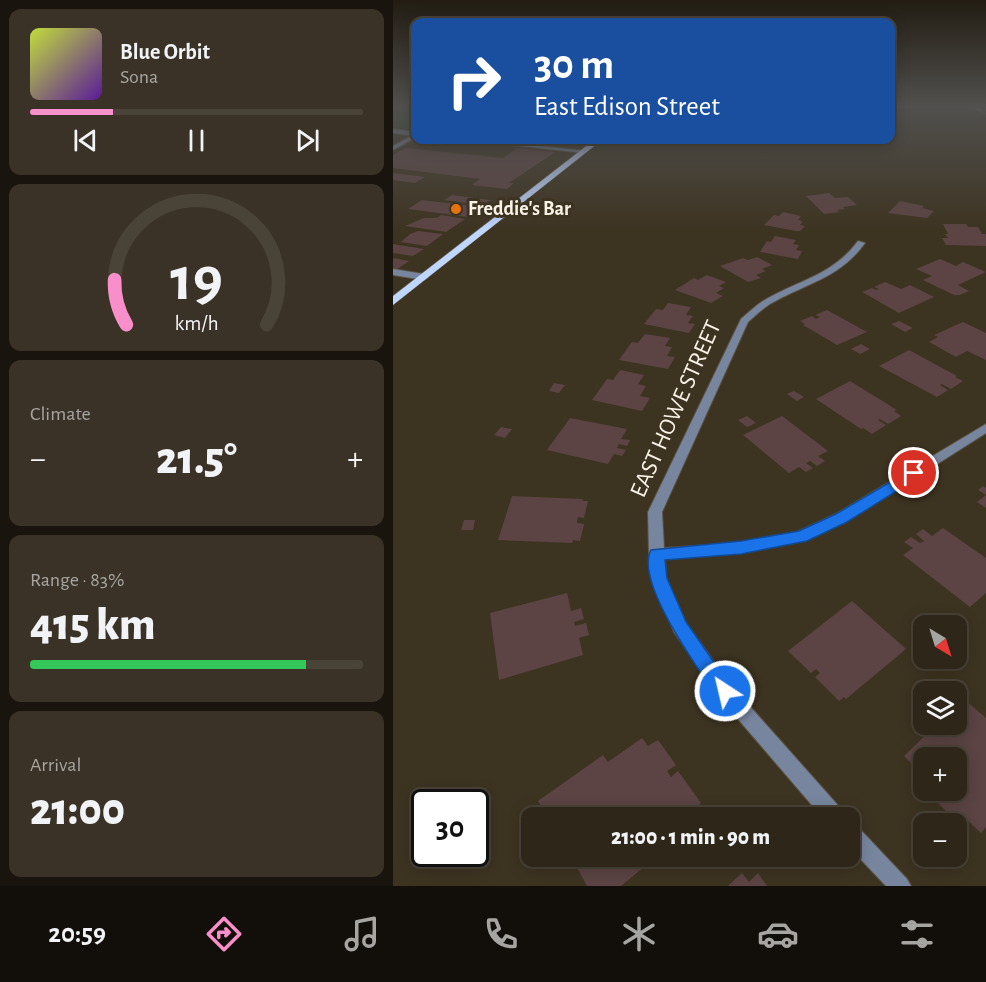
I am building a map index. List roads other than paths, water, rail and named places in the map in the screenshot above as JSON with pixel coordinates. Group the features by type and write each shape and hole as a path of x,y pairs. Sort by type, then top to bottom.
{"main road":[{"path":"393,302 587,148"}],"street":[{"path":"556,148 584,151"},
{"name":"EAST HOWE STREET","path":"826,807 725,691 679,627 659,578 655,512 744,321 766,303 838,268 853,256 861,243"},
{"path":"393,272 424,277"},
{"path":"657,554 741,548 802,536 841,518 986,428"},
{"path":"860,844 900,886"}],"place":[{"name":"Freddie's Bar","path":"456,209"}]}
